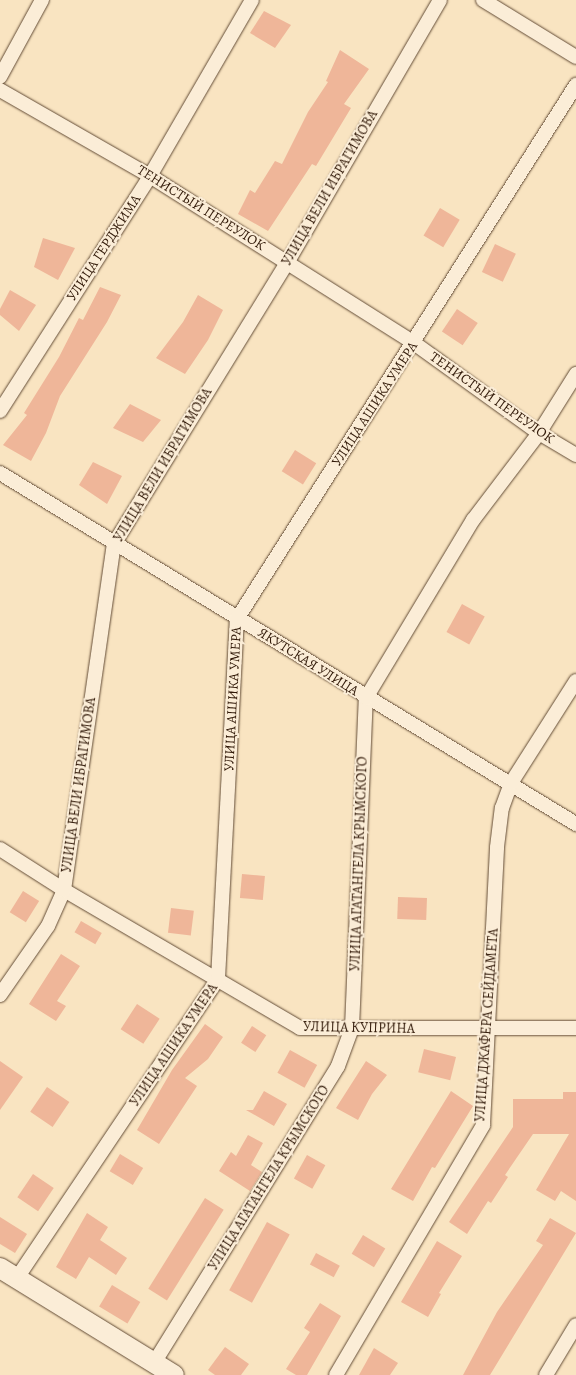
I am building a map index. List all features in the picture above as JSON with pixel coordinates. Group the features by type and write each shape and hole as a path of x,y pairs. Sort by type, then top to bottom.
{"street":[{"path":"0,77 42,0"},
{"name":"УЛИЦА ГЕРДЖИМА","path":"0,411 150,176 252,0"},
{"name":"УЛИЦА ВЕЛИ ИБРАГИМОВА","path":"0,995 48,926 64,890 114,544 287,262 440,0"},
{"path":"483,0 576,57"},
{"name":"УЛИЦА АШИКА УМЕРА","path":"8,1273 218,979 237,619 414,343 576,85"},
{"name":"ТЕНИСТЫЙ ПЕРЕУЛОК","path":"0,90 150,176 287,262 414,343 539,433 576,455"},
{"name":"УЛИЦА АГАТАНГЕЛА КРЫМСКОГО","path":"154,1363 338,1066 352,1028 366,698 473,520 539,433 576,374"},
{"name":"ЯКУТСКАЯ УЛИЦА","path":"0,473 366,698 511,783 576,824"},
{"name":"УЛИЦА ДЖАФЕРА СЕЙДАМЕТА","path":"336,1375 483,1125 497,847 502,808 511,783 576,681"},
{"name":"УЛИЦА КУПРИНА","path":"0,849 64,890 300,1028 576,1028"},
{"path":"8,1273 174,1375"},
{"path":"546,1375 576,1325"}],"building":[{"path":"264,11 291,25 275,48 250,33"},
{"path":"340,50 369,69 344,104 351,108 316,166 312,164 268,231 238,214 250,190 255,193 275,161 282,164 308,112 328,82 326,81"},
{"path":"440,208 460,220 443,247 424,235"},
{"path":"43,238 75,248 58,280 34,267"},
{"path":"495,244 516,254 503,282 482,272"},
{"path":"100,287 121,295 107,322 60,396 46,433 31,461 3,445 27,415 24,413 59,357 79,318 83,320"},
{"path":"10,290 36,305 19,331 0,315 0,309"},
{"path":"198,295 223,310 208,340 185,374 156,358 183,322"},
{"path":"457,309 478,323 463,345 442,331"},
{"path":"130,404 161,420 143,442 113,428"},
{"path":"295,450 316,463 303,484 282,471"},
{"path":"93,462 122,476 107,504 79,485"},
{"path":"462,604 485,617 469,645 446,632"},
{"path":"242,874 265,876 263,900 240,898"},
{"path":"23,891 39,901 26,922 10,912"},
{"path":"398,897 427,898 426,920 397,919"},
{"path":"171,908 194,911 191,936 168,933"},
{"path":"81,921 102,933 95,944 74,932"},
{"path":"61,954 80,966 57,1001 66,1006 56,1021 29,1004"},
{"path":"137,1004 160,1019 143,1044 121,1029"},
{"path":"205,1024 223,1037 208,1059 185,1078 197,1086 159,1144 137,1130 172,1070"},
{"path":"252,1026 266,1035 255,1052 241,1043"},
{"path":"424,1049 456,1057 450,1080 418,1072"},
{"path":"290,1050 317,1065 305,1088 277,1073"},
{"path":"0,1061 23,1077 0,1110"},
{"path":"366,1061 387,1075 372,1094 358,1120 336,1108"},
{"path":"47,1087 69,1102 53,1127 30,1112"},
{"path":"264,1091 287,1104 274,1126 246,1110 253,1110"},
{"path":"451,1091 473,1106 435,1168 432,1167 413,1201 391,1189"},
{"path":"563,1092 576,1092 576,1201 561,1191 555,1201 536,1190 569,1134 533,1134 505,1175 508,1177 491,1203 488,1201 467,1234 449,1222 513,1127 513,1099 563,1099"},
{"path":"248,1135 263,1143 251,1165 262,1172 250,1191 219,1171 231,1152 236,1156"},
{"path":"120,1154 143,1168 133,1185 110,1171"},
{"path":"307,1155 325,1165 312,1189 294,1179"},
{"path":"33,1174 54,1188 38,1211 17,1197"},
{"path":"205,1198 224,1210 167,1300 148,1289"},
{"path":"87,1213 108,1227 100,1240 127,1258 116,1275 89,1257 76,1279 56,1267"},
{"path":"0,1217 27,1234 15,1253 0,1244"},
{"path":"550,1218 576,1233 490,1375 463,1375 497,1312 543,1245 536,1241"},
{"path":"267,1222 290,1235 252,1303 229,1290"},
{"path":"363,1235 385,1248 374,1267 352,1254"},
{"path":"437,1241 462,1256 439,1293 441,1294 428,1317 401,1302"},
{"path":"316,1253 340,1266 334,1277 310,1264"},
{"path":"112,1285 140,1302 127,1323 99,1306"},
{"path":"320,1303 341,1316 307,1375 296,1375 286,1369 310,1332 304,1328"},
{"path":"225,1347 249,1364 241,1375 215,1375 208,1370"},
{"path":"374,1348 398,1363 390,1375 359,1375"}]}
